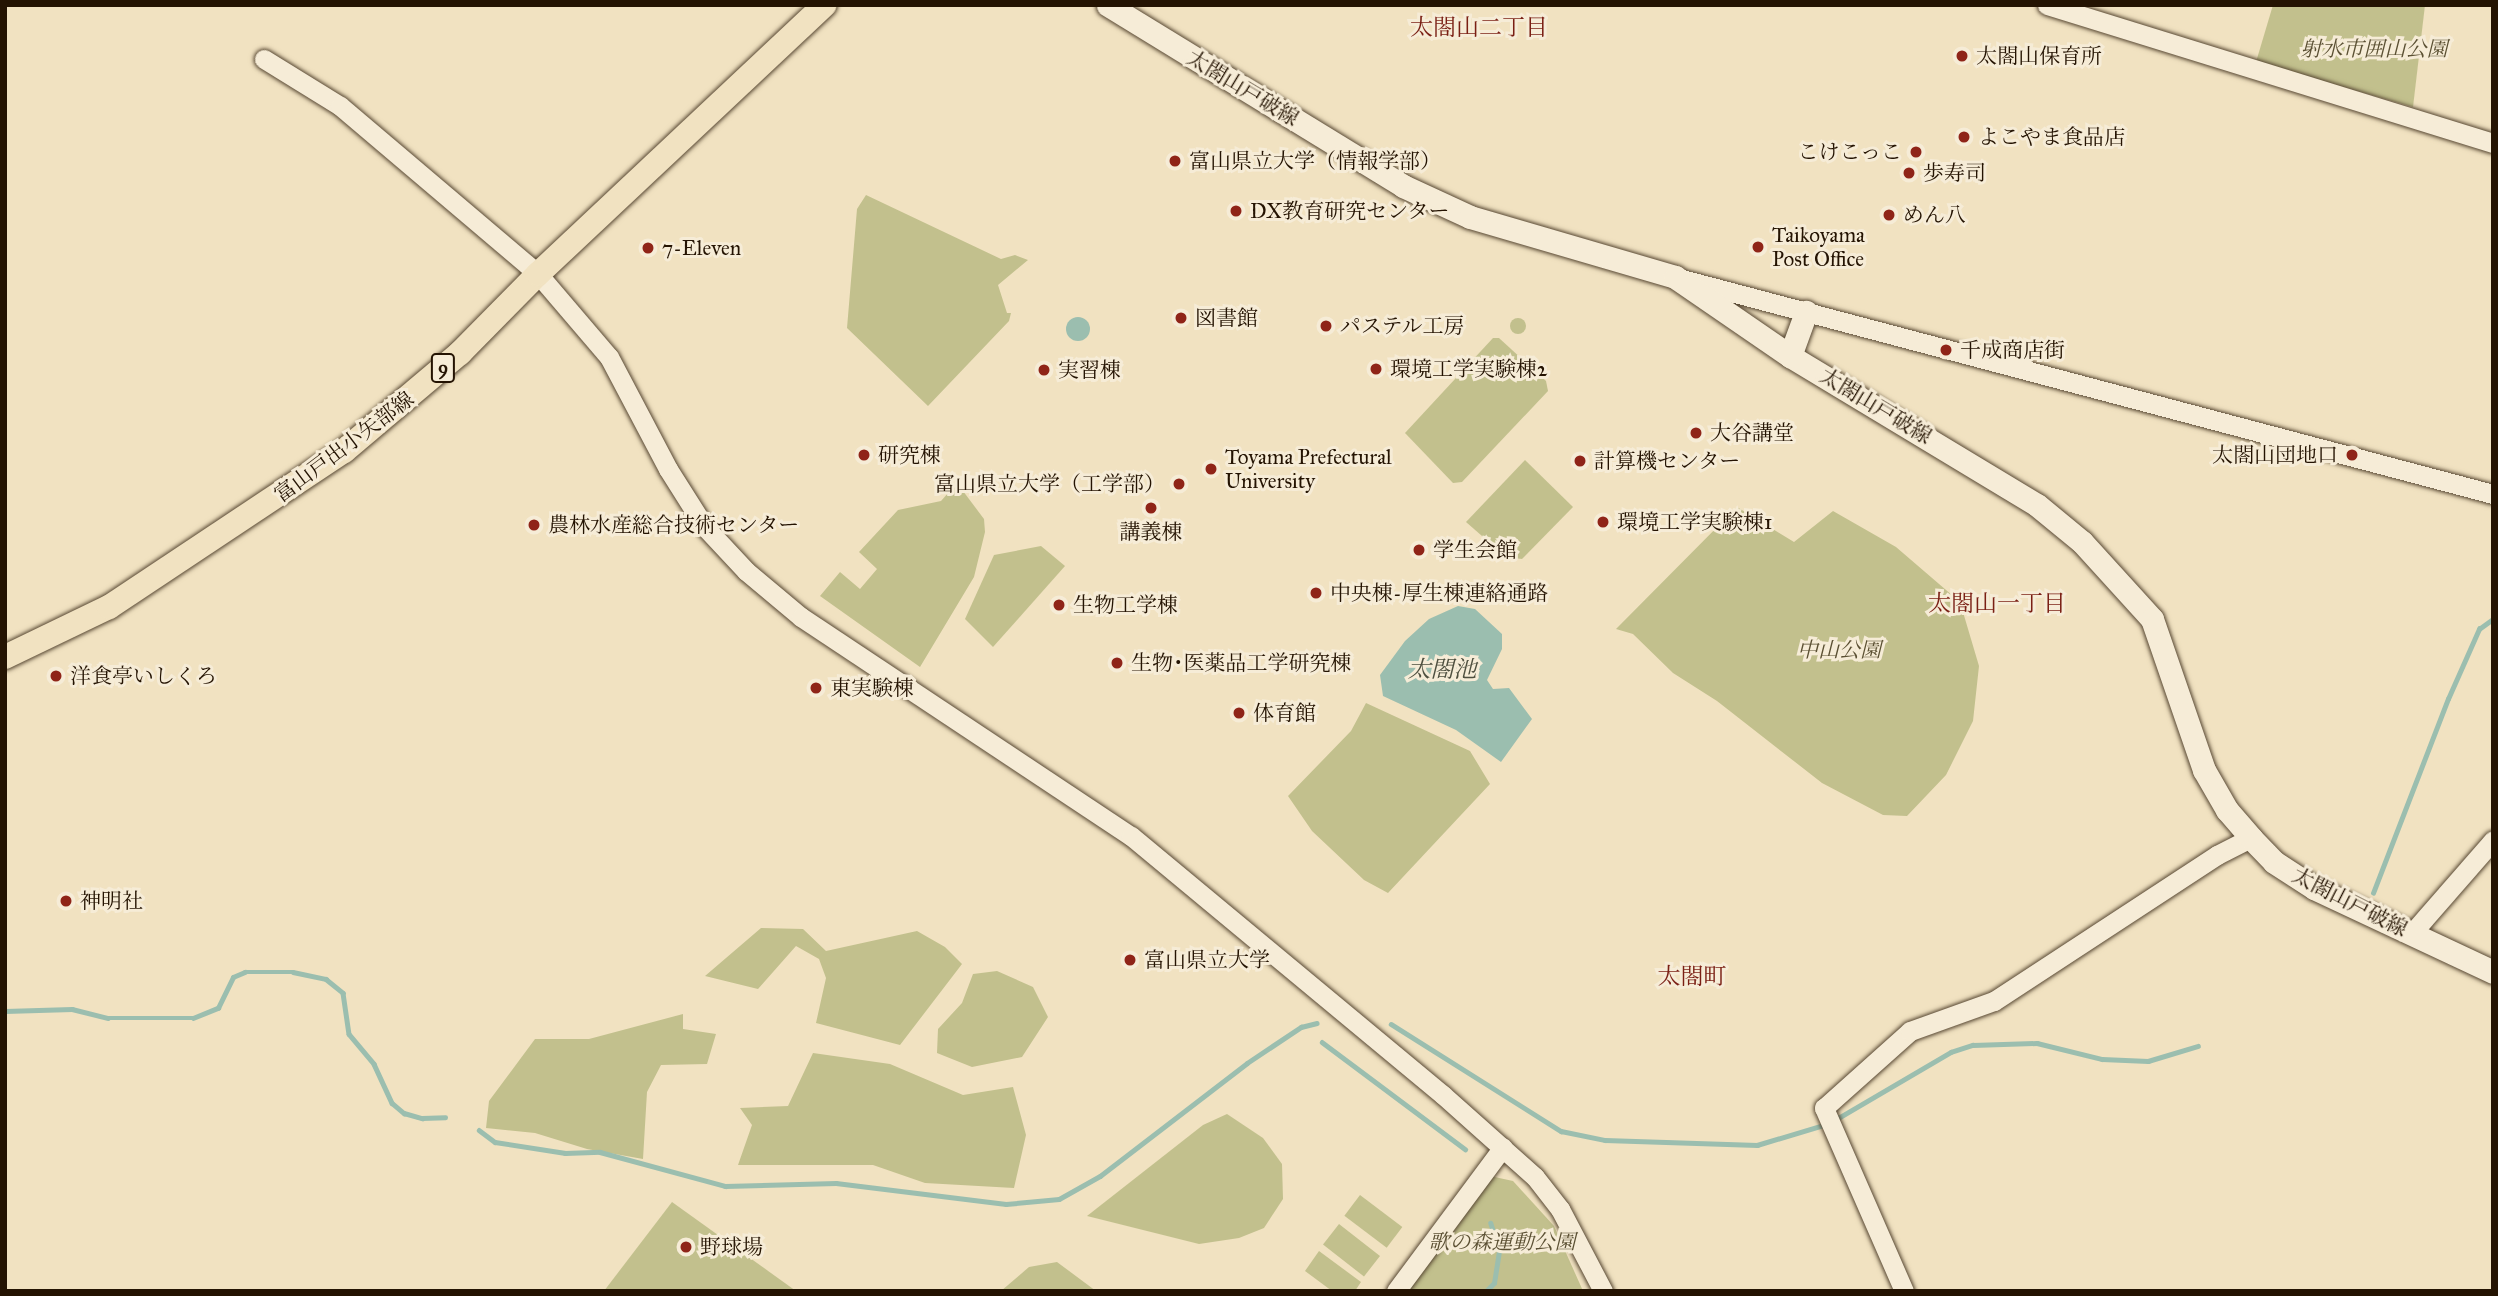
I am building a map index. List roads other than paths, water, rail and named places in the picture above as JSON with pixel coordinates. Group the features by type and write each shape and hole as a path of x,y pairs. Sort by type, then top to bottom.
{"main road":[{"name":"富山戸出小矢部線","path":"5,657 109,607 334,458 460,353 538,274 824,5"},
{"name":"太閤山戸破線","path":"1108,5 1403,186 1470,217 1675,277 1790,356 2037,505 2082,542 2152,619 2204,770 2227,810 2250,838 2274,862 2314,888 2493,972"},
{"path":"1790,356 1806,312"}],"street":[{"path":"2047,5 2493,143"},
{"path":"264,59 340,106 538,274 609,357 690,503 746,571 800,617 1131,836 1503,1147 1535,1177 1560,1209 1603,1291"},
{"path":"1675,277 2493,494"},
{"path":"1904,1291 1824,1108 1910,1031 1994,1001 2217,855 2250,838"},
{"path":"2412,933 2493,840"},
{"path":"1396,1291 1503,1147"}],"water":[{"path":"1078,317 1086,321 1090,329 1086,337 1078,341 1070,337 1066,329 1070,321"},
{"name":"太閤池","path":"1458,606 1475,609 1502,634 1502,649 1487,680 1493,689 1509,688 1532,719 1501,762 1456,730 1383,696 1380,675 1405,641 1429,619"}],"waterway":[{"path":"2373,893 2448,699 2479,629 2493,619"},
{"path":"5,1011 72,1009 108,1018 193,1018 218,1008 233,977 245,972 293,972 326,979 343,993 349,1034 374,1064 392,1103 404,1113 422,1118 445,1117"},
{"path":"479,1130 495,1142 565,1153 600,1152 725,1186 836,1183 1006,1204 1059,1199 1100,1176 1247,1063 1301,1027 1317,1023"},
{"path":"1391,1024 1561,1131 1605,1140 1757,1145 1827,1124"},
{"path":"1322,1042 1465,1149"},
{"path":"1835,1120 1951,1052 1973,1045 2037,1043 2102,1059 2148,1061 2198,1046"},
{"path":"1486,1291 1494,1283 1499,1250 1490,1223"}],"place":[{"name":"太閤山保育所","path":"1962,56"},
{"name":"よこやま食品店","path":"1964,137"},
{"name":"こけこっこ","path":"1916,152"},
{"name":"富山県立大学（情報学部）","path":"1175,161"},
{"name":"歩寿司","path":"1909,173"},
{"name":"DX教育研究センター","path":"1236,211"},
{"name":"めん八","path":"1889,215"},
{"name":"Taikoyama Post Office","path":"1758,247"},
{"name":"7-Eleven","path":"648,248"},
{"name":"図書館","path":"1181,318"},
{"name":"パステル工房","path":"1326,326"},
{"name":"千成商店街","path":"1946,350"},
{"name":"環境工学実験棟2","path":"1376,369"},
{"name":"実習棟","path":"1044,370"},
{"name":"大谷講堂","path":"1696,433"},
{"name":"研究棟","path":"864,455"},
{"name":"太閤山団地口","path":"2352,455"},
{"name":"計算機センター","path":"1580,461"},
{"name":"Toyama Prefectural University","path":"1211,469"},
{"name":"富山県立大学（工学部）","path":"1179,484"},
{"name":"講義棟","path":"1151,508"},
{"name":"環境工学実験棟1","path":"1603,522"},
{"name":"農林水産総合技術センター","path":"534,525"},
{"name":"学生会館","path":"1419,550"},
{"name":"中央棟-厚生棟連絡通路","path":"1316,593"},
{"name":"生物工学棟","path":"1059,605"},
{"name":"生物･医薬品工学研究棟","path":"1117,663"},
{"name":"洋食亭いしくろ","path":"56,676"},
{"name":"東実験棟","path":"816,688"},
{"name":"体育館","path":"1239,713"},
{"name":"神明社","path":"66,901"},
{"name":"富山県立大学","path":"1130,960"},
{"name":"野球場","path":"686,1247"}],"district":[{"name":"太閤山二丁目","path":"1479,27"},
{"name":"太閤山一丁目","path":"1997,603"},
{"name":"太閤町","path":"1692,976"}],"park label":[{"name":"射水市囲山公園","path":"2374,49"},
{"name":"中山公園","path":"1839,650"},
{"name":"歌の森運動公園","path":"1502,1242"}]}
